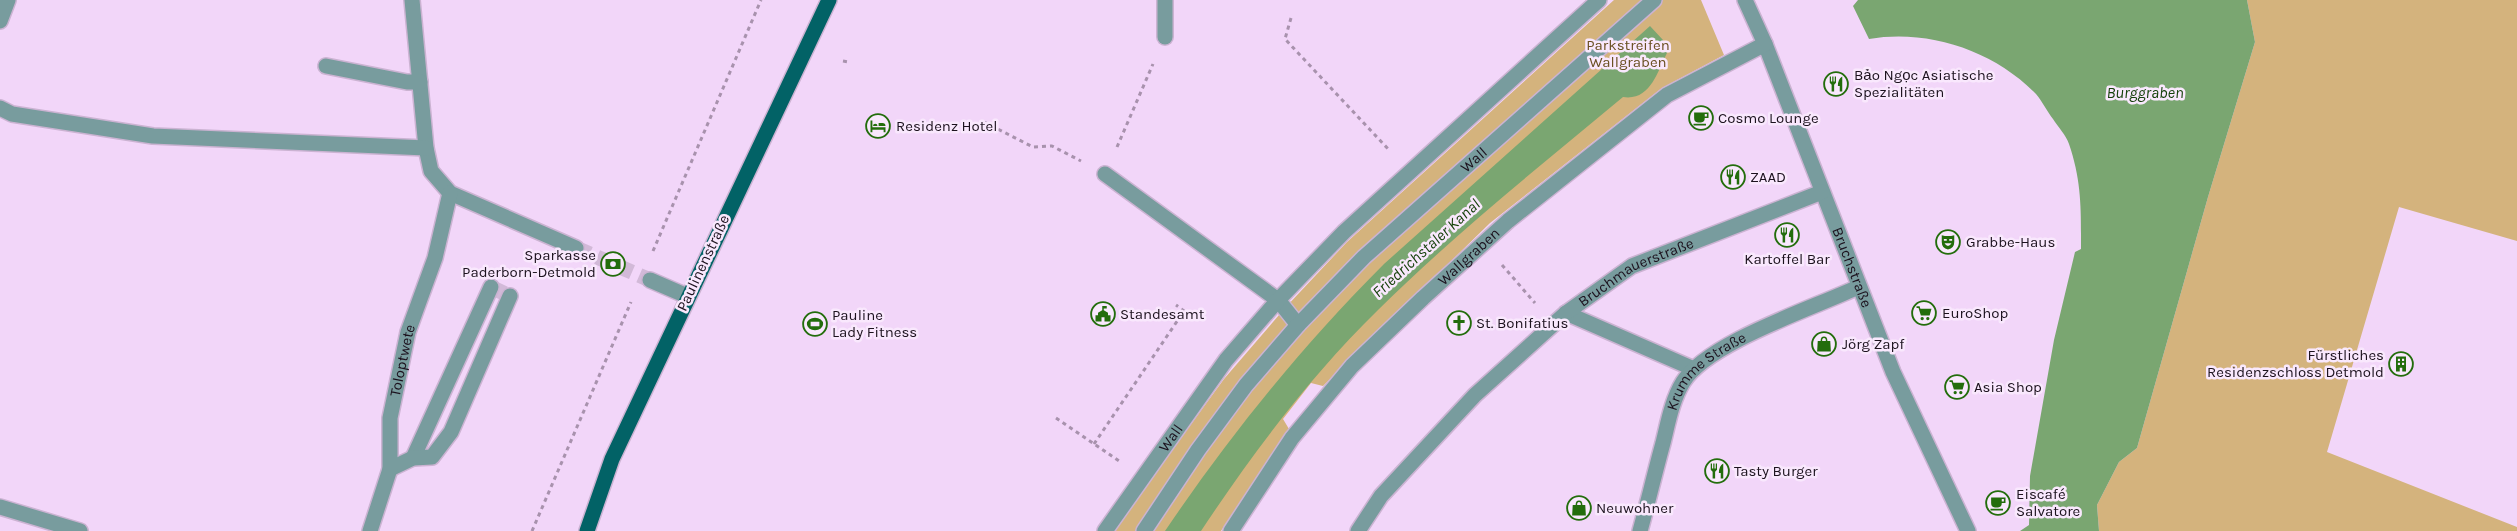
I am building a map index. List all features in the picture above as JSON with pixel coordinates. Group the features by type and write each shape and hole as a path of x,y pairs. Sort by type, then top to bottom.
{"main road":[{"name":"Paulinenstraße","path":"587,531 612,459 687,296 829,0"}],"street":[{"path":"0,21 8,0"},
{"path":"412,0 426,148 431,171 450,192 576,248"},
{"path":"1165,0 1165,37"},
{"name":"Wall","path":"1105,531 1226,360 1278,300 1344,232 1599,0"},
{"name":"Wall","path":"1144,531 1219,421 1246,385 1298,326 1364,257 1654,0"},
{"name":"Bruchstraße","path":"1745,0 1765,44 1858,287 1893,372 1968,531"},
{"name":"Wallgraben","path":"1231,531 1292,438 1352,366 1423,298 1508,221 1667,95 1765,44"},
{"path":"326,66 407,82 420,82"},
{"path":"0,108 12,114 153,136 426,148"},
{"path":"1105,174 1278,300 1298,326"},
{"name":"Toloptwete","path":"370,531 390,469 390,418 406,340 424,285 436,258 450,192"},
{"name":"Bruchmauerstraße","path":"1358,531 1381,496 1475,395 1566,313 1632,266 1783,209 1822,192"},
{"path":"650,280 687,296"},
{"path":"413,458 491,287"},
{"name":"Krumme Straße","path":"1640,531 1672,406 1683,382 1694,369 1706,358 1729,344 1858,287"},
{"path":"390,469 413,458 432,457 451,432 510,296"},
{"path":"1566,313 1694,369"},
{"path":"0,507 80,531"}],"path":[{"path":"680,185 761,0"},
{"path":"1291,18 1285,40 1372,132"},
{"path":"984,122 1033,146 1052,146 1105,174 1165,37"},
{"path":"843,61 849,62"},
{"path":"1498,259 1523,290"},
{"path":"1094,444 1184,311 1176,305"},
{"path":"532,531 597,382"},
{"path":"1056,418 1142,478"}],"green space":[{"name":"Parkstreifen Wallgraben","path":"1614,0 1701,0 1724,55 1662,88 1490,223 1323,386 1311,383 1283,419 1289,429 1221,531 1113,531 1224,379 1285,308 1347,242"},
{"path":"2247,0 2517,0 2517,241 2399,207 2327,452 2517,527 2517,531 2099,531 2097,505 2119,462 2137,448 2208,197 2255,42"}],"water":[{"name":"Burggraben","path":"1858,0 2247,0 2255,42 2208,197 2137,448 2119,462 2097,505 2099,531 2020,531 2029,525 2030,476 2054,340 2075,252 2081,249 2079,184 2068,141 2036,94 2000,65 1959,46 1936,40 1914,37 1869,39 1853,6"},
{"name":"Friedrichstaler Kanal","path":"1650,26 1663,40 1667,53 1656,77 1646,90 1640,95 1623,97 1467,227 1378,310 1306,388 1262,444 1201,531 1165,531 1215,460 1268,392 1354,295 1384,264"}],"tunnel":[{"path":"576,248 650,280"},
{"path":"491,287 510,296"}],"place":[{"name":"Bảo Ngọc Asiatische Spezialitäten","path":"1836,84"},
{"name":"Cosmo Lounge","path":"1701,118"},
{"name":"Residenz Hotel","path":"878,126"},
{"name":"ZAAD","path":"1733,177"},
{"name":"Kartoffel Bar","path":"1787,235"},
{"name":"Grabbe-Haus","path":"1948,242"},
{"name":"Sparkasse Paderborn-Detmold","path":"613,264"},
{"name":"EuroShop","path":"1924,313"},
{"name":"Standesamt","path":"1103,314"},
{"name":"St. Bonifatius","path":"1459,323"},
{"name":"Pauline Lady Fitness","path":"815,324"},
{"name":"Jörg Zapf","path":"1824,344"},
{"name":"Fürstliches Residenzschloss Detmold","path":"2401,364"},
{"name":"Asia Shop","path":"1957,387"},
{"name":"Tasty Burger","path":"1717,471"},
{"name":"Eiscafé Salvatore","path":"1998,503"},
{"name":"Neuwohner","path":"1579,508"}]}
